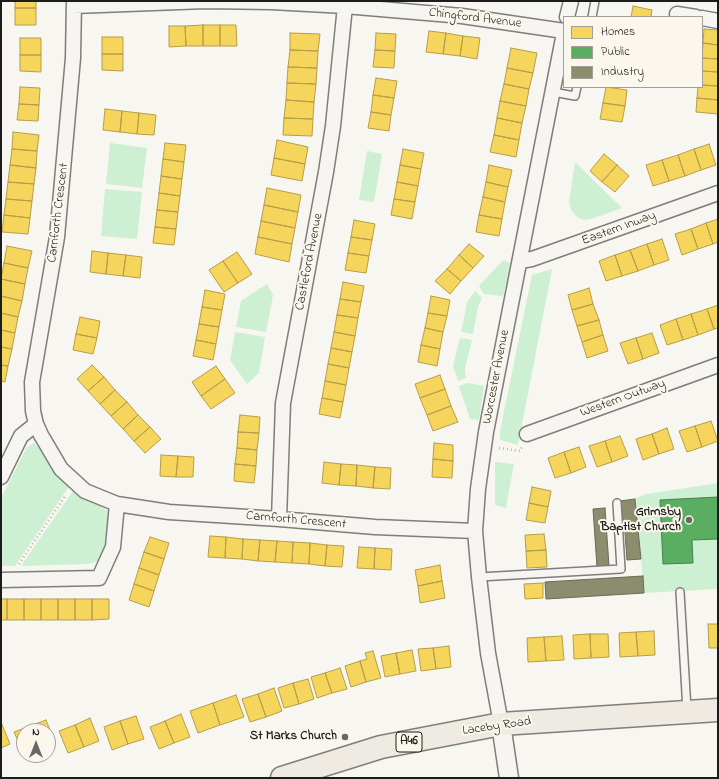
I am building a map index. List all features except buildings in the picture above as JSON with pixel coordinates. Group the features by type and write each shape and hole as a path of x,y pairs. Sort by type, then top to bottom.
{"highway":[{"name":"Laceby Road","path":"282,778 319,769 381,747 501,724 718,710"}],"street":[{"name":"Chingford Avenue","path":"74,4 206,1 271,2 345,6 462,16 563,32"},
{"path":"567,16 571,1"},
{"name":"Carnforth Crescent","path":"74,4 74,58 57,238 32,382 33,411 36,424 62,469 85,491 117,504 169,512 375,527 475,531"},
{"name":"Castleford Avenue","path":"279,519 283,403 326,172 333,126 345,6"},
{"path":"677,14 690,16"},
{"path":"703,18 718,21"},
{"name":"Worcester Avenue","path":"501,724 488,652 479,578 475,531 478,489 484,445 563,37"},
{"name":"Eastern Inway","path":"520,261 532,259 718,193"},
{"name":"Western Outway","path":"528,434 718,365"},
{"path":"1,477 21,436 36,424"},
{"path":"1,580 99,578 113,548 117,504"},
{"path":"501,724 510,778"}],"lane":[{"path":"592,16 595,1"},
{"path":"553,92 575,96 577,88"},
{"path":"479,578 621,569 616,503"},
{"path":"680,592 687,712"}],"path":[{"path":"484,445 520,451 528,434"},
{"path":"18,580 18,566 75,481"}],"green space":[{"path":"110,143 147,148 142,188 106,184"},
{"path":"367,151 382,154 374,202 359,200"},
{"path":"575,162 622,208 591,219 584,220 577,217 571,210 569,202"},
{"path":"105,189 142,192 137,239 101,236"},
{"path":"503,260 510,263 503,296 484,294 479,286"},
{"path":"552,269 518,445 500,440 500,431 532,275"},
{"path":"267,284 273,295 266,332 236,327 241,301"},
{"path":"475,291 482,298 478,307 473,334 461,332 467,302"},
{"path":"235,332 265,337 259,373 247,384 230,360"},
{"path":"460,338 472,340 465,368 466,378 458,381 453,366"},
{"path":"468,383 484,386 479,420 470,419 459,386"},
{"path":"34,443 64,476 68,482 68,488 15,566 1,566 1,498 27,447"},
{"path":"495,462 514,464 506,508 495,505"},
{"path":"718,483 718,589 644,593 636,498 647,494"},
{"path":"75,488 109,512 107,545 98,561 88,564 21,566"}],"place":[{"name":"Grimsby Baptist Church","path":"689,520"},
{"name":"St Marks Church","path":"345,737"}]}
